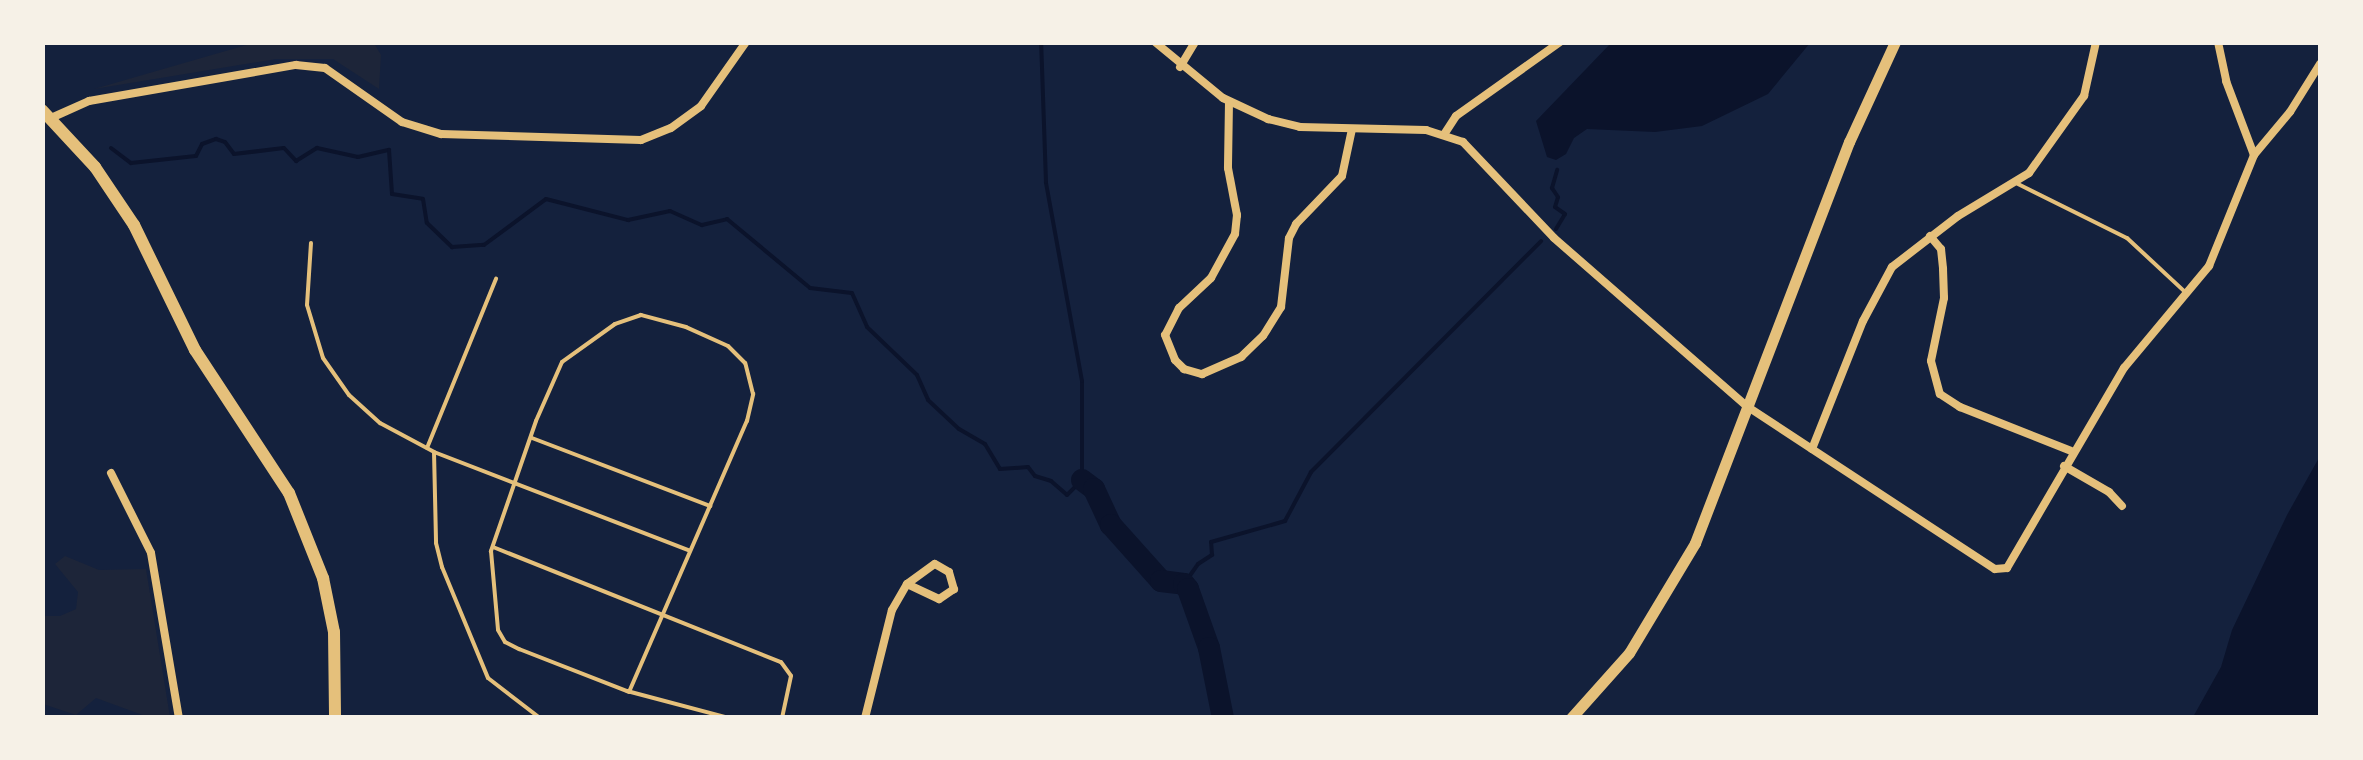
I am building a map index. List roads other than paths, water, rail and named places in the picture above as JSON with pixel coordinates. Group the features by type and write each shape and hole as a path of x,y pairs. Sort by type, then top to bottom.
{"main road":[{"path":"1570,718 1628,653 1681,571 1850,142 1895,42"},
{"path":"47,114 95,167 134,225 195,350 271,464 304,524 323,578 334,632 335,718"}],"street":[{"path":"47,114 88,101 296,65 325,68 402,122 441,134 641,140 671,128 700,106 746,42"},
{"path":"1155,42 1180,67 1228,102 1284,123 1445,133 1463,142 1554,238 1748,407 1996,569 2006,568 2071,451 2144,341 2209,266 2254,155 2290,112 2320,64"},
{"path":"1180,67 1196,42"},
{"path":"1445,133 1456,116 1560,42"},
{"path":"1812,449 1878,290 1892,267 1930,236 2029,173 2073,118 2084,96 2096,42"},
{"path":"2218,42 2226,81 2254,155"},
{"path":"1228,102 1228,168 1238,215 1235,234 1212,278 1179,308 1164,335 1175,360 1184,369 1202,374 1241,356 1263,336 1281,306 1289,238 1296,224 1342,176 1352,129"},
{"path":"1930,236 1941,249 1943,269 1944,298 1931,361 1940,394 1960,407 2071,451"},
{"path":"2064,466 2109,492 2122,506"},
{"path":"111,473 151,554 179,718"},
{"path":"865,718 892,610 907,584 935,564 949,572 954,589 939,599 929,598 907,584"}],"lane":[{"path":"2016,182 2128,238 2188,294"},
{"path":"312,243 307,305 323,358 350,395 380,422 434,452 690,551"},
{"path":"427,448 496,279"},
{"path":"629,692 747,421 752,381 746,363 728,346 641,315 614,324 562,362 530,437 492,547 498,630 506,642 629,692 730,718"},
{"path":"530,437 710,506"},
{"path":"434,452 436,543 442,566 488,678 540,718"},
{"path":"492,547 781,662 792,676 782,718"}],"waterway":[{"path":"111,148 131,163 196,156 202,144 216,139 225,142 234,154 284,148 296,161 317,148 358,157 389,150 392,194 423,199 427,223 452,247 484,245 546,199 628,220 670,211 702,225 727,219 810,288 852,293 867,327 917,375 928,400 959,429 985,444 1000,469 1028,467 1035,476 1051,481 1067,495 1082,480 1082,381 1046,182 1041,42"},
{"path":"1556,229 1565,214 1555,207 1558,197 1552,188 1557,170"},
{"path":"1184,584 1198,564 1212,555 1211,542 1285,521 1311,472 1541,241"},
{"path":"1082,480 1094,489 1111,525 1161,581 1184,584 1188,589 1209,648 1223,718"}]}
